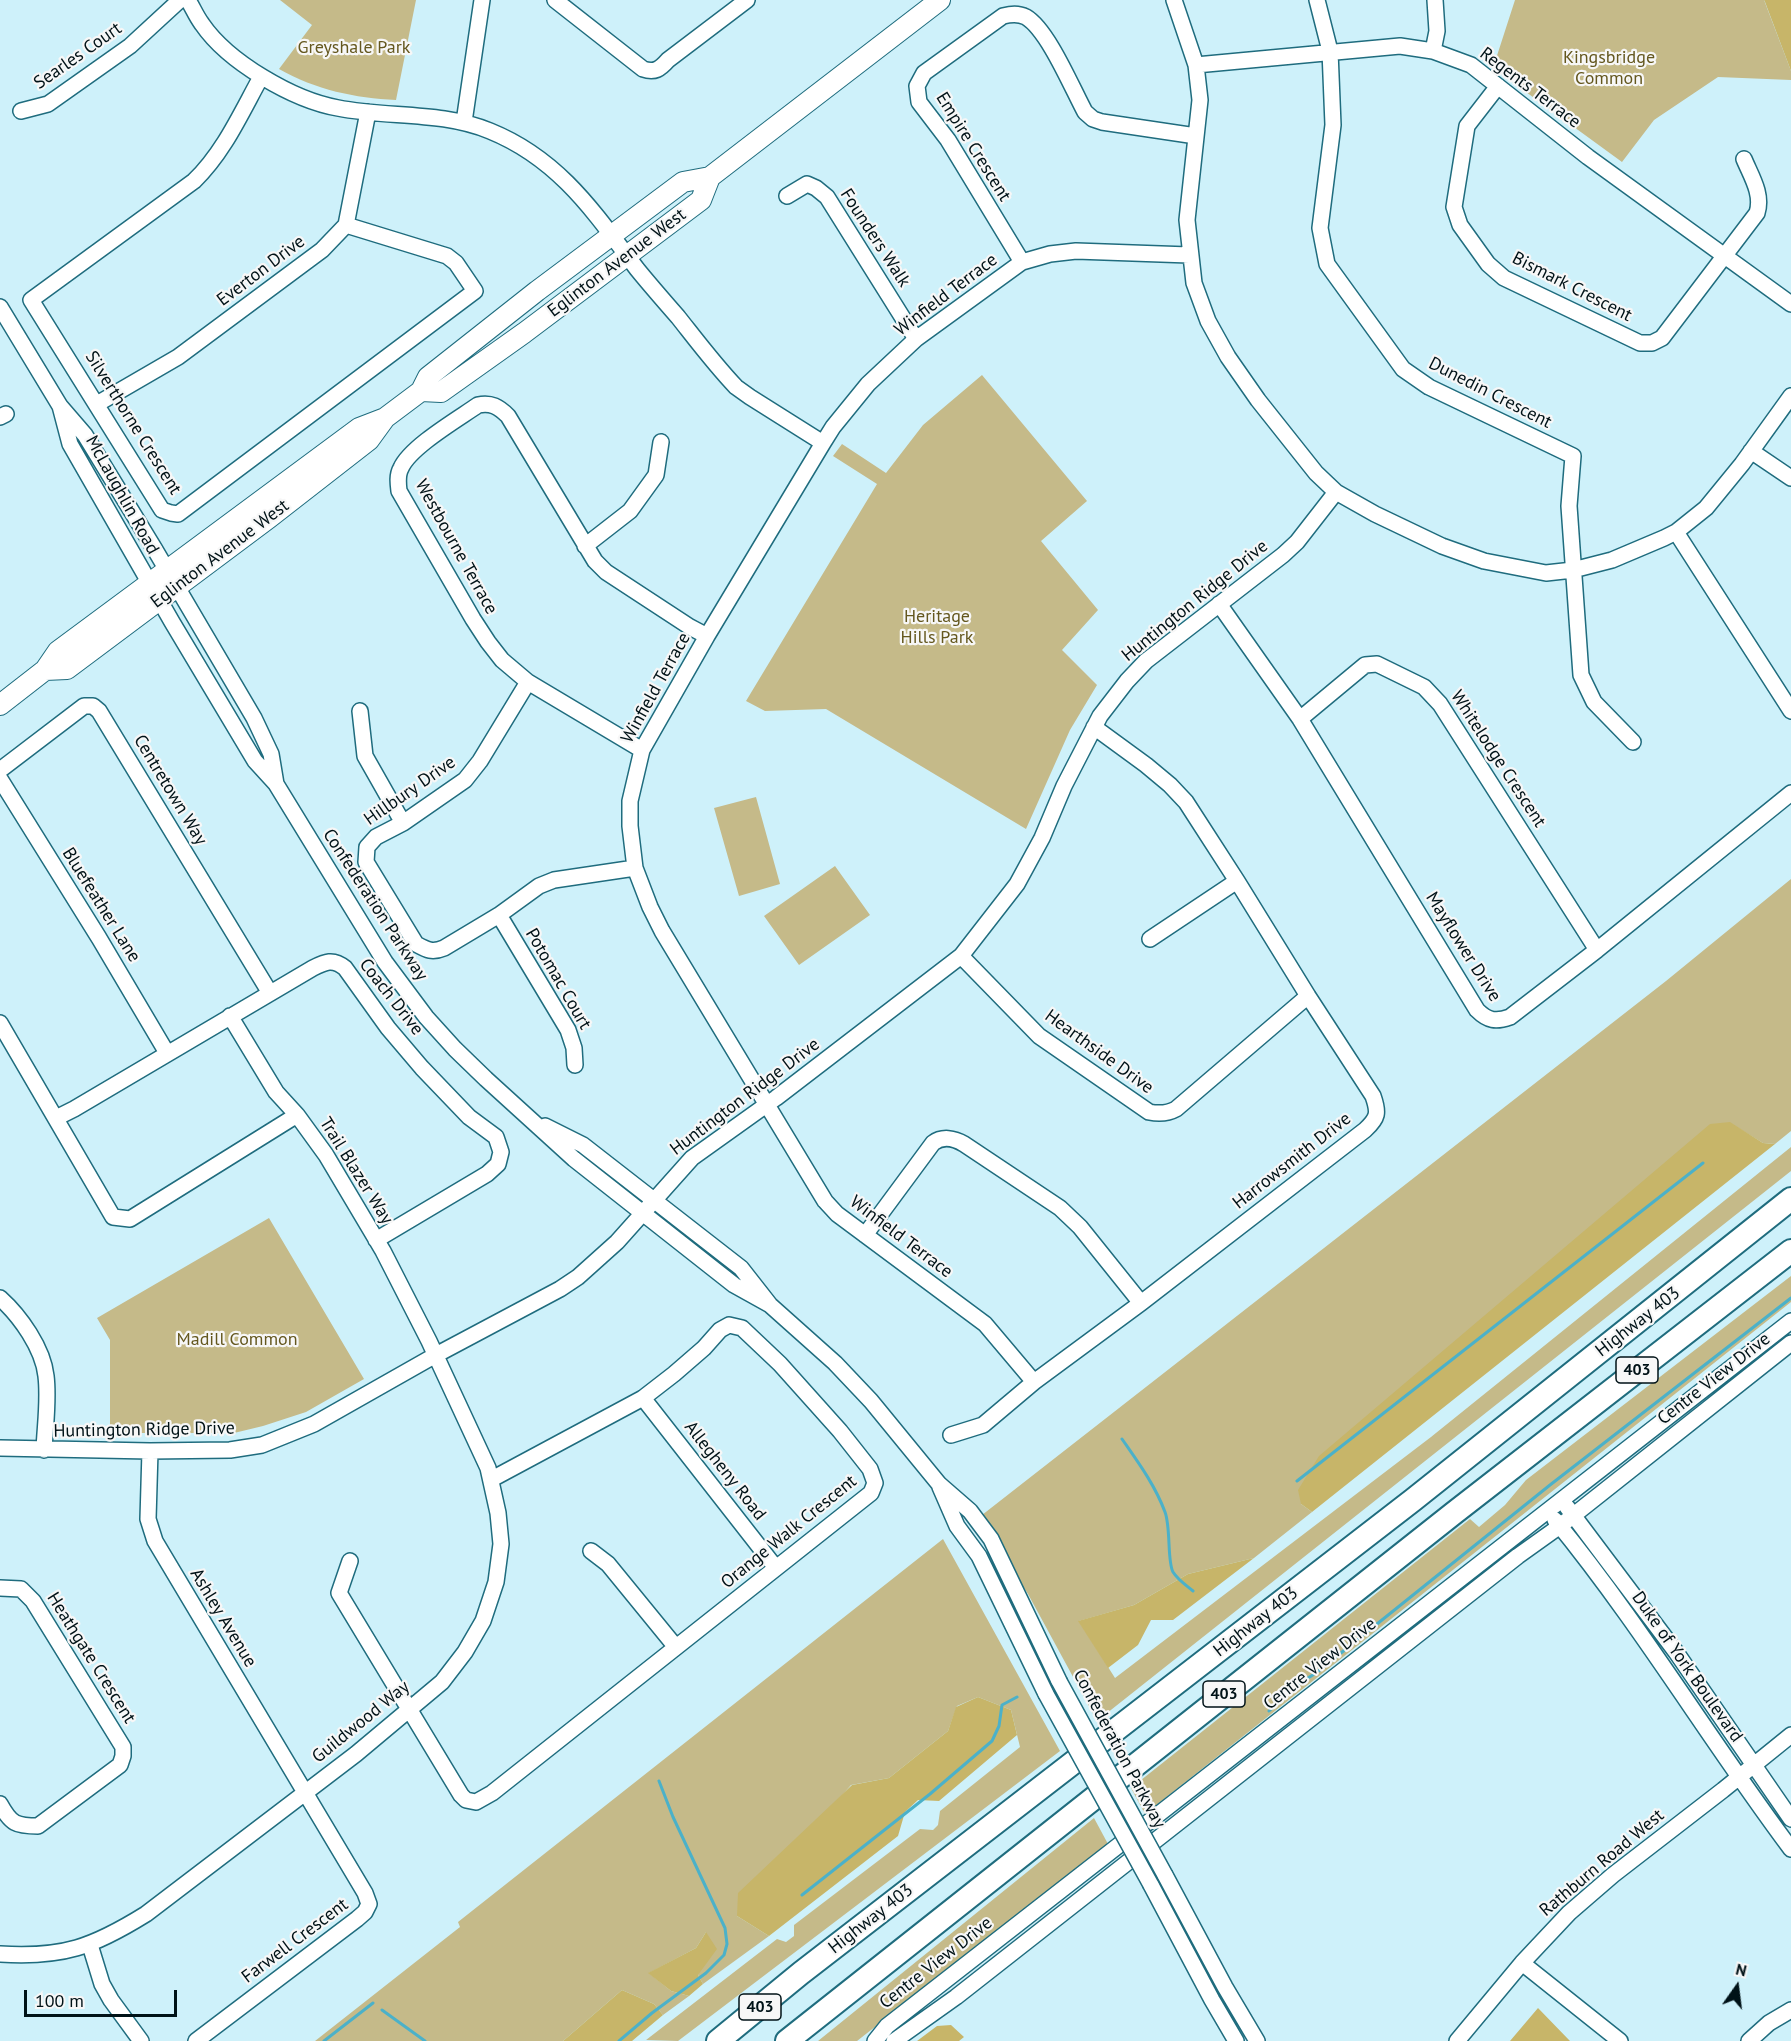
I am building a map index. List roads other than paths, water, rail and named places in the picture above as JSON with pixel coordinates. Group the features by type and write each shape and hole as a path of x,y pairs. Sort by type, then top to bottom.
{"highway":[{"name":"Highway 403","path":"718,2041 801,1973 1413,1500 1791,1199"},
{"name":"Highway 403","path":"787,2041 1461,1507 1791,1251"},
{"path":"702,2041 801,1973"}],"main road":[{"name":"Eglinton Avenue West","path":"45,670 67,669 369,440 386,418 421,391 428,377 612,235 683,182 710,177 940,0"},
{"name":"Eglinton Avenue West","path":"421,391 441,392 627,256 700,200 710,177"},
{"name":"Eglinton Avenue West","path":"0,705 45,670 58,651 167,569 359,428 386,418"}],"street":[{"name":"Searles Court","path":"21,111 48,104 130,46 180,0"},
{"path":"188,0 202,24 221,46 261,77 306,99 337,108 428,116 464,122 511,140 546,162 567,181 612,235 650,286 736,387 823,443"},
{"path":"464,122 482,0"},
{"path":"555,0 643,69 650,71 658,70 747,0"},
{"path":"1174,0 1196,65 1200,100 1187,220 1189,255 1200,302 1228,357 1258,400 1316,473 1336,492 1375,514 1433,541 1484,561 1546,573 1573,570 1612,560 1676,532 1706,508 1791,396"},
{"path":"1317,0 1330,51"},
{"path":"1433,51 1437,31 1435,0"},
{"name":"Empire Crescent","path":"1022,262 948,140 919,102 917,86 924,73 986,28 1003,16 1014,14 1025,17 1035,24 1054,52 1085,112 1093,119 1196,136"},
{"name":"Regents Terrace","path":"1196,65 1400,46 1433,51 1471,65 1588,157 1791,304"},
{"name":"Dunedin Crescent","path":"1330,51 1333,125 1320,228 1327,264 1403,369 1429,387 1573,456 1569,506 1573,570"},
{"name":"Silverthorne Crescent","path":"261,77 217,155 194,181 31,300 162,510 178,514 475,291 456,263 447,256 346,225"},
{"name":"Bismark Crescent","path":"1498,86 1467,126 1454,207 1460,225 1488,264 1504,278 1640,343 1652,343 1662,338 1725,256"},
{"path":"346,225 368,112"},
{"path":"1725,256 1757,213 1760,203 1744,159"},
{"name":"Founders Walk","path":"787,196 807,184 826,197 916,339"},
{"name":"Everton Drive","path":"97,404 178,357 322,250 346,225"},
{"name":"Winfield Terrace","path":"1034,1382 985,1324 864,1235 837,1214 825,1201 650,908 635,868 630,826 630,801 642,750 707,636 833,427 868,384 916,339 1022,262 1050,254 1076,251 1189,255"},
{"name":"McLaughlin Road","path":"0,307 60,406 86,435 177,586"},
{"name":"Westbourne Terrace","path":"642,750 528,682 502,660 473,619 399,491 397,480 400,468 410,454 478,405 494,405 508,416 595,561 606,572 707,636"},
{"name":"McLaughlin Road","path":"60,406 70,444 159,600"},
{"path":"585,546 630,512 656,475 661,442"},
{"path":"1751,451 1791,478"},
{"name":"Huntington Ridge Drive","path":"0,1448 150,1451 230,1450 262,1445 314,1424 569,1283 617,1242 692,1158 766,1105 961,956 1017,884 1042,838 1064,786 1094,727 1108,705 1146,661 1270,566 1290,548 1336,492"},
{"path":"1676,532 1791,711"},
{"path":"1573,570 1581,675 1593,702 1633,742"},
{"name":"Confederation Parkway","path":"177,586 254,718 271,754 276,784"},
{"name":"Confederation Parkway","path":"159,600 255,761 276,784 385,962 426,1017 455,1048 574,1159 734,1285 770,1305"},
{"name":"Mayflower Drive","path":"1219,604 1300,719 1471,1000 1485,1018 1493,1020 1510,1017 1791,794"},
{"name":"Whitelodge Crescent","path":"1300,719 1365,665 1377,664 1424,687 1440,704 1597,950"},
{"name":"Hillbury Drive","path":"528,682 480,761 465,780 403,823 376,837 367,847 366,862 416,944 435,952 499,915 539,886 554,880 635,868"},
{"name":"Centretown Way","path":"0,770 84,706 93,706 99,711 270,993"},
{"path":"360,711 365,756 403,823"},
{"name":"Harrowsmith Drive","path":"951,1435 983,1425 1034,1382 1141,1303 1373,1123 1377,1114 1377,1105 1373,1096 1198,818 1170,785 1094,727"},
{"name":"Bluefeather Lane","path":"0,779 167,1053"},
{"path":"1150,939 1237,880"},
{"name":"Potomac Court","path":"499,915 568,1030 574,1048 575,1065"},
{"name":"Hearthside Drive","path":"961,956 1039,1036 1149,1112 1158,1114 1169,1113 1176,1109 1308,996"},
{"name":"Coach Drive","path":"56,1118 327,961 338,962 345,968 388,1028 422,1068 470,1117 496,1137 501,1152 498,1164 488,1174 376,1240"},
{"name":"Trail Blazer Way","path":"230,1016 276,1092 297,1115 326,1155 376,1240 429,1341 434,1356"},
{"path":"0,1023 113,1217 122,1220 130,1219 297,1115"},
{"name":"Confederation Parkway","path":"526,1116 583,1145 741,1268 770,1305 835,1363 871,1401 939,1484 970,1511 992,1539 1059,1682 1225,1988 1257,2041"},
{"path":"864,1235 933,1143 939,1139 952,1139 964,1144 1060,1208 1080,1227 1141,1303"},
{"path":"0,1298 16,1312 40,1353 46,1375 44,1450"},
{"name":"Centre View Drive","path":"875,2041 887,2026 1791,1321"},
{"name":"Orange Walk Crescent","path":"410,1709 461,1796 466,1800 476,1802 492,1793 871,1493 876,1483 870,1469 840,1431 780,1364 742,1328 729,1325 720,1330 704,1348 643,1398 492,1479"},
{"name":"Centre View Drive","path":"894,2041 956,1996 1518,1556 1560,1526 1791,1343"},
{"name":"Guildwood Way","path":"0,1955 48,1955 90,1945 146,1914 356,1754 442,1682 465,1652 483,1621 496,1582 501,1544 498,1513 488,1468 434,1356"},
{"name":"Allegheny Road","path":"643,1398 776,1568"},
{"name":"Ashley Avenue","path":"150,1451 148,1519 155,1541 304,1792"},
{"name":"Confederation Parkway","path":"939,1484 957,1526 979,1556 1046,1694 1236,2041"},
{"name":"Duke of York Boulevard","path":"1562,1500 1676,1652 1791,1819"},
{"name":"Duke of York Boulevard","path":"1547,1511 1629,1617 1791,1849"},
{"path":"591,1551 608,1564 675,1646"},
{"path":"350,1561 339,1593 410,1709"},
{"name":"Heathgate Crescent","path":"0,1588 21,1589 33,1601 123,1747 123,1756 120,1765 38,1826 23,1826 12,1822 0,1804"},
{"name":"Rathburn Road West","path":"1457,2041 1551,1930 1594,1891 1791,1735"},
{"name":"Farwell Crescent","path":"196,2041 357,1919 365,1912 369,1904 365,1893 304,1792"},
{"path":"90,1945 102,1984 141,2041"},
{"path":"1522,1963 1620,2041"},
{"path":"1749,2041 1769,2023 1791,2010"}],"waterway":[{"path":"1297,1481 1703,1163"},
{"path":"1269,1711 1300,1683 1316,1673 1550,1485 1791,1298"},
{"path":"1122,1439 1151,1483 1165,1512 1173,1572 1193,1591"},
{"path":"802,1895 930,1794 992,1741 999,1726 1002,1705 1017,1697"},
{"path":"619,2041 706,1973 724,1955 727,1944 725,1928 673,1817 659,1781"},
{"path":"324,2041 373,2003"},
{"path":"382,2010 425,2041"}],"park label":[{"name":"Greyshale Park","path":"354,48"},
{"name":"Kingsbridge Common","path":"1609,68"},
{"name":"Heritage Hills Park","path":"937,627"},
{"name":"Madill Common","path":"237,1340"}]}
